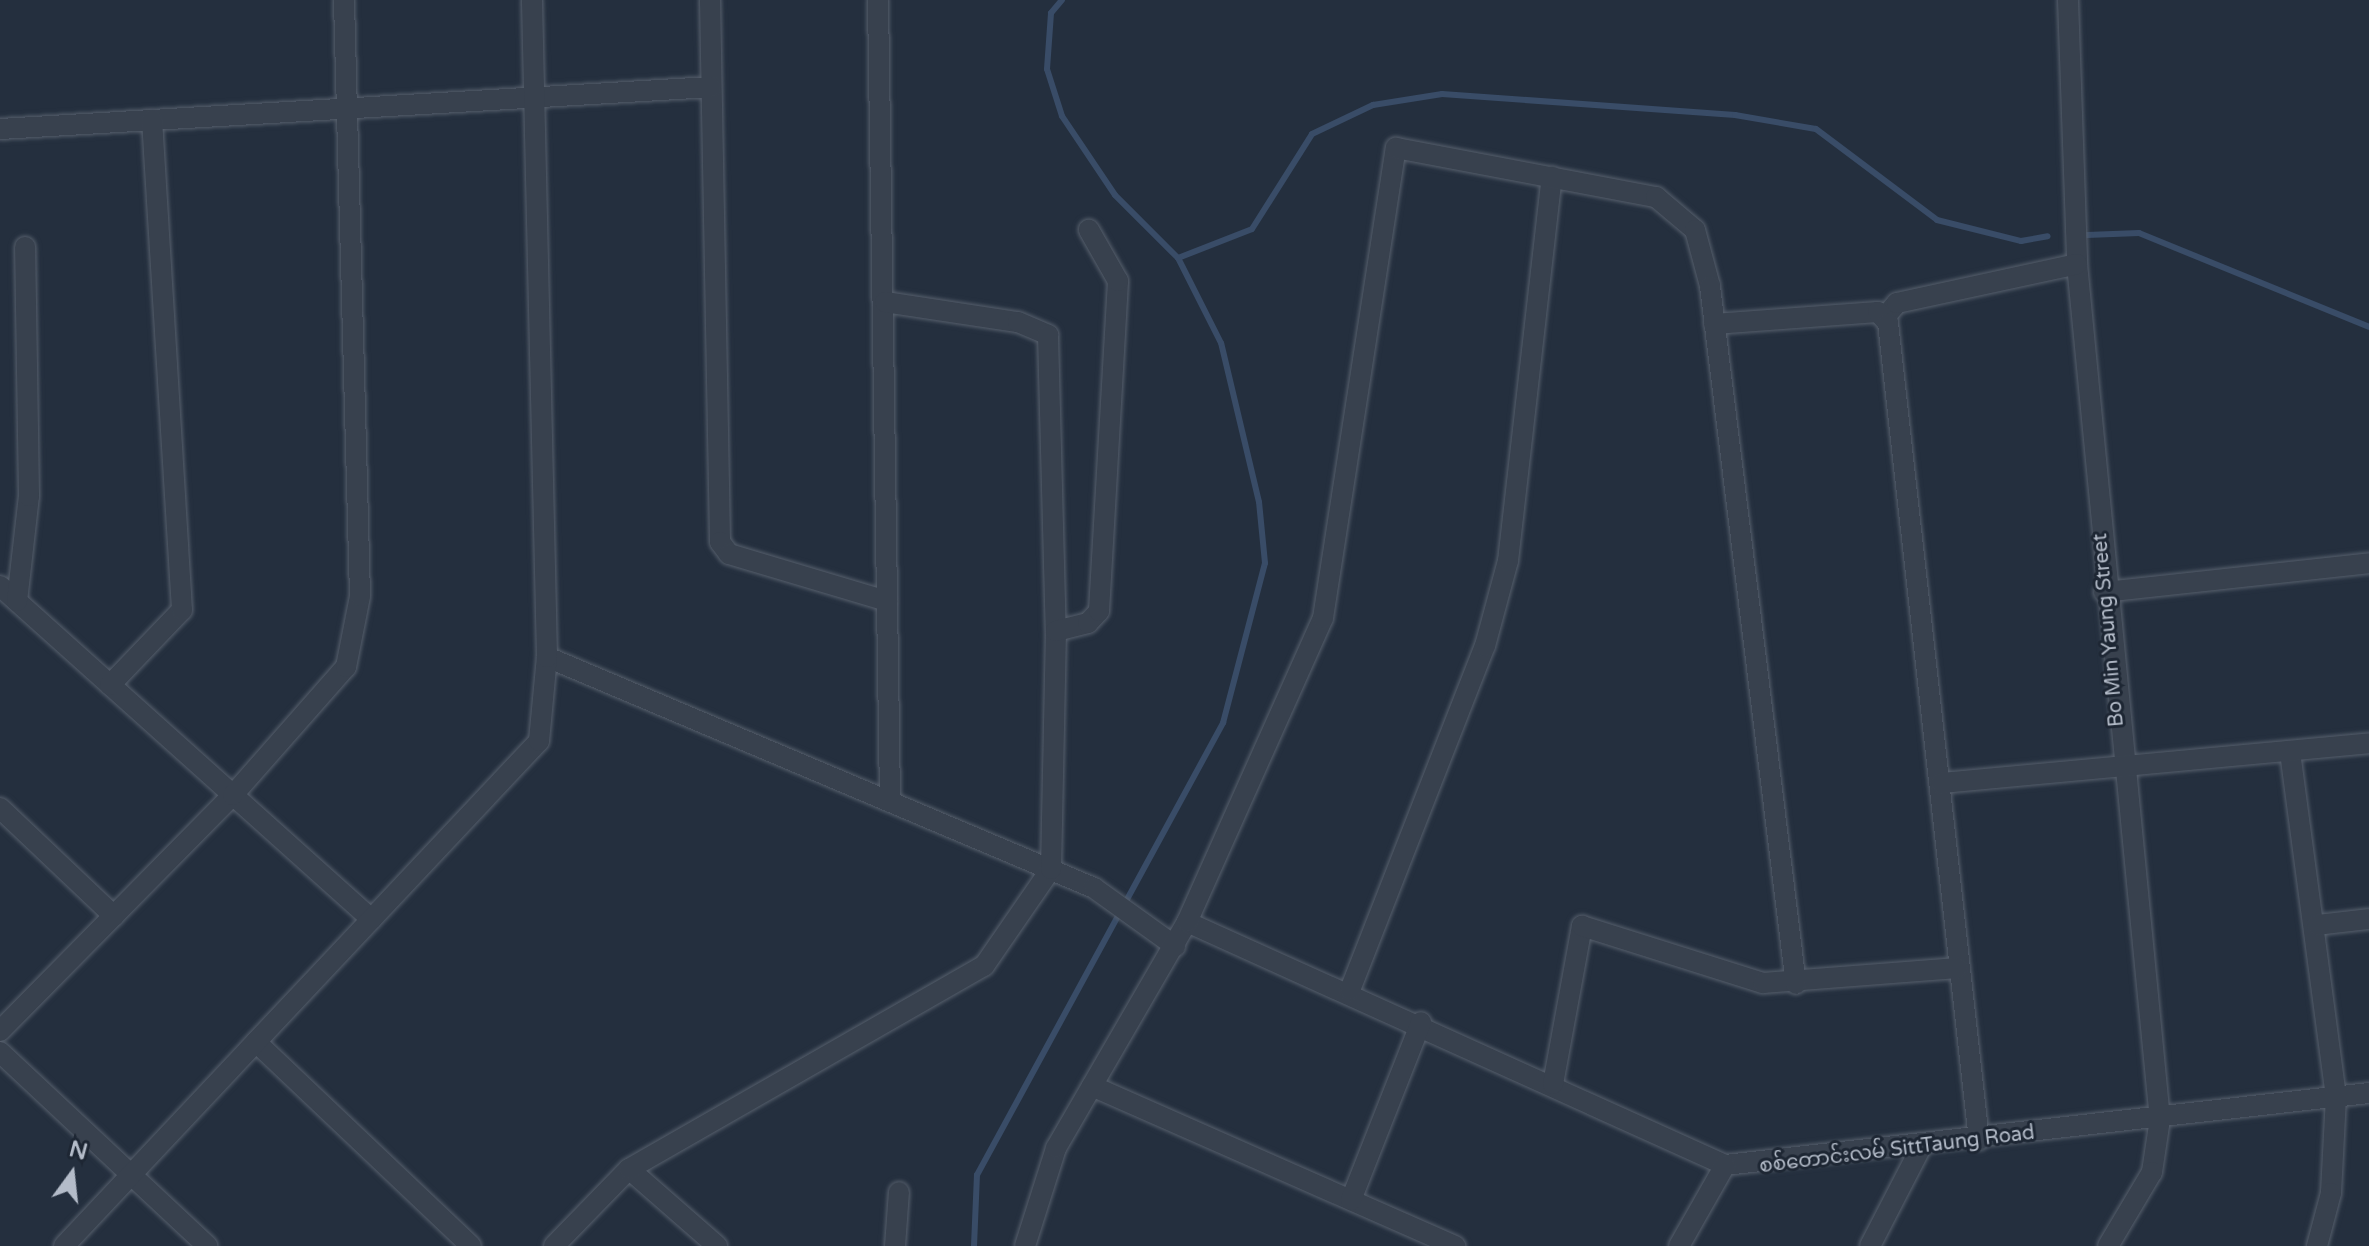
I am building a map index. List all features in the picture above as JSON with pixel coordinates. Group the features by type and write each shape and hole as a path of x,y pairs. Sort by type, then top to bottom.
{"street":[{"path":"0,1031 233,795 346,667 360,596 344,0"},
{"path":"64,1246 539,741 547,657 532,0"},
{"path":"710,0 723,550 887,601"},
{"path":"878,0 885,302 890,802"},
{"name":"Bo Min Yaung Street","path":"2068,0 2077,264 2104,592 2160,1119 2152,1172 2108,1246"},
{"path":"0,129 349,109 533,94 711,87"},
{"path":"110,685 182,610 152,120"},
{"path":"1025,1246 1056,1148 1175,946 1323,618 1393,153 1404,147 1656,197 1678,210 1695,230 1714,324 1796,984"},
{"path":"1350,990 1485,646 1508,561 1552,177"},
{"path":"1056,631 1088,623 1099,611 1118,281 1089,230"},
{"path":"17,601 29,496 25,247"},
{"path":"1979,1140 1957,968 1941,783 1886,316 1897,303 2077,264"},
{"path":"554,1246 629,1169 984,966 1051,869 1056,631 1048,335 1018,322 885,302"},
{"path":"1714,324 1886,316"},
{"path":"2104,592 2369,563"},
{"path":"0,586 371,919"},
{"path":"547,657 1094,888 1175,946"},
{"path":"1941,783 2123,770 2369,743"},
{"path":"2290,752 2317,925 2336,1097 2331,1193 2317,1246"},
{"path":"0,808 114,916"},
{"path":"2317,925 2369,919"},
{"path":"1187,922 1421,1022 1725,1165 1679,1246"},
{"path":"1553,1084 1582,926 1763,983 1796,984 1957,968"},
{"path":"1351,1200 1421,1022"},
{"path":"256,1042 471,1246"},
{"path":"0,1052 207,1246"},
{"path":"1092,1086 1455,1246"},
{"name":"စစ်တောင်းလမ် SittTaung Road","path":"1725,1165 1921,1147 2369,1093"},
{"path":"1870,1246 1921,1147"},
{"path":"629,1169 717,1246"},
{"path":"895,1246 899,1192"}],"waterway":[{"path":"974,1246 977,1175 1223,723 1265,563 1259,502 1221,343 1178,258 1115,195 1062,116 1047,69 1051,13 1062,0"},
{"path":"1178,258 1252,229 1312,134 1373,105 1442,94 1735,115 1816,129 1937,220 2021,241 2048,236"},
{"path":"2087,235 2139,233 2369,327"}]}
